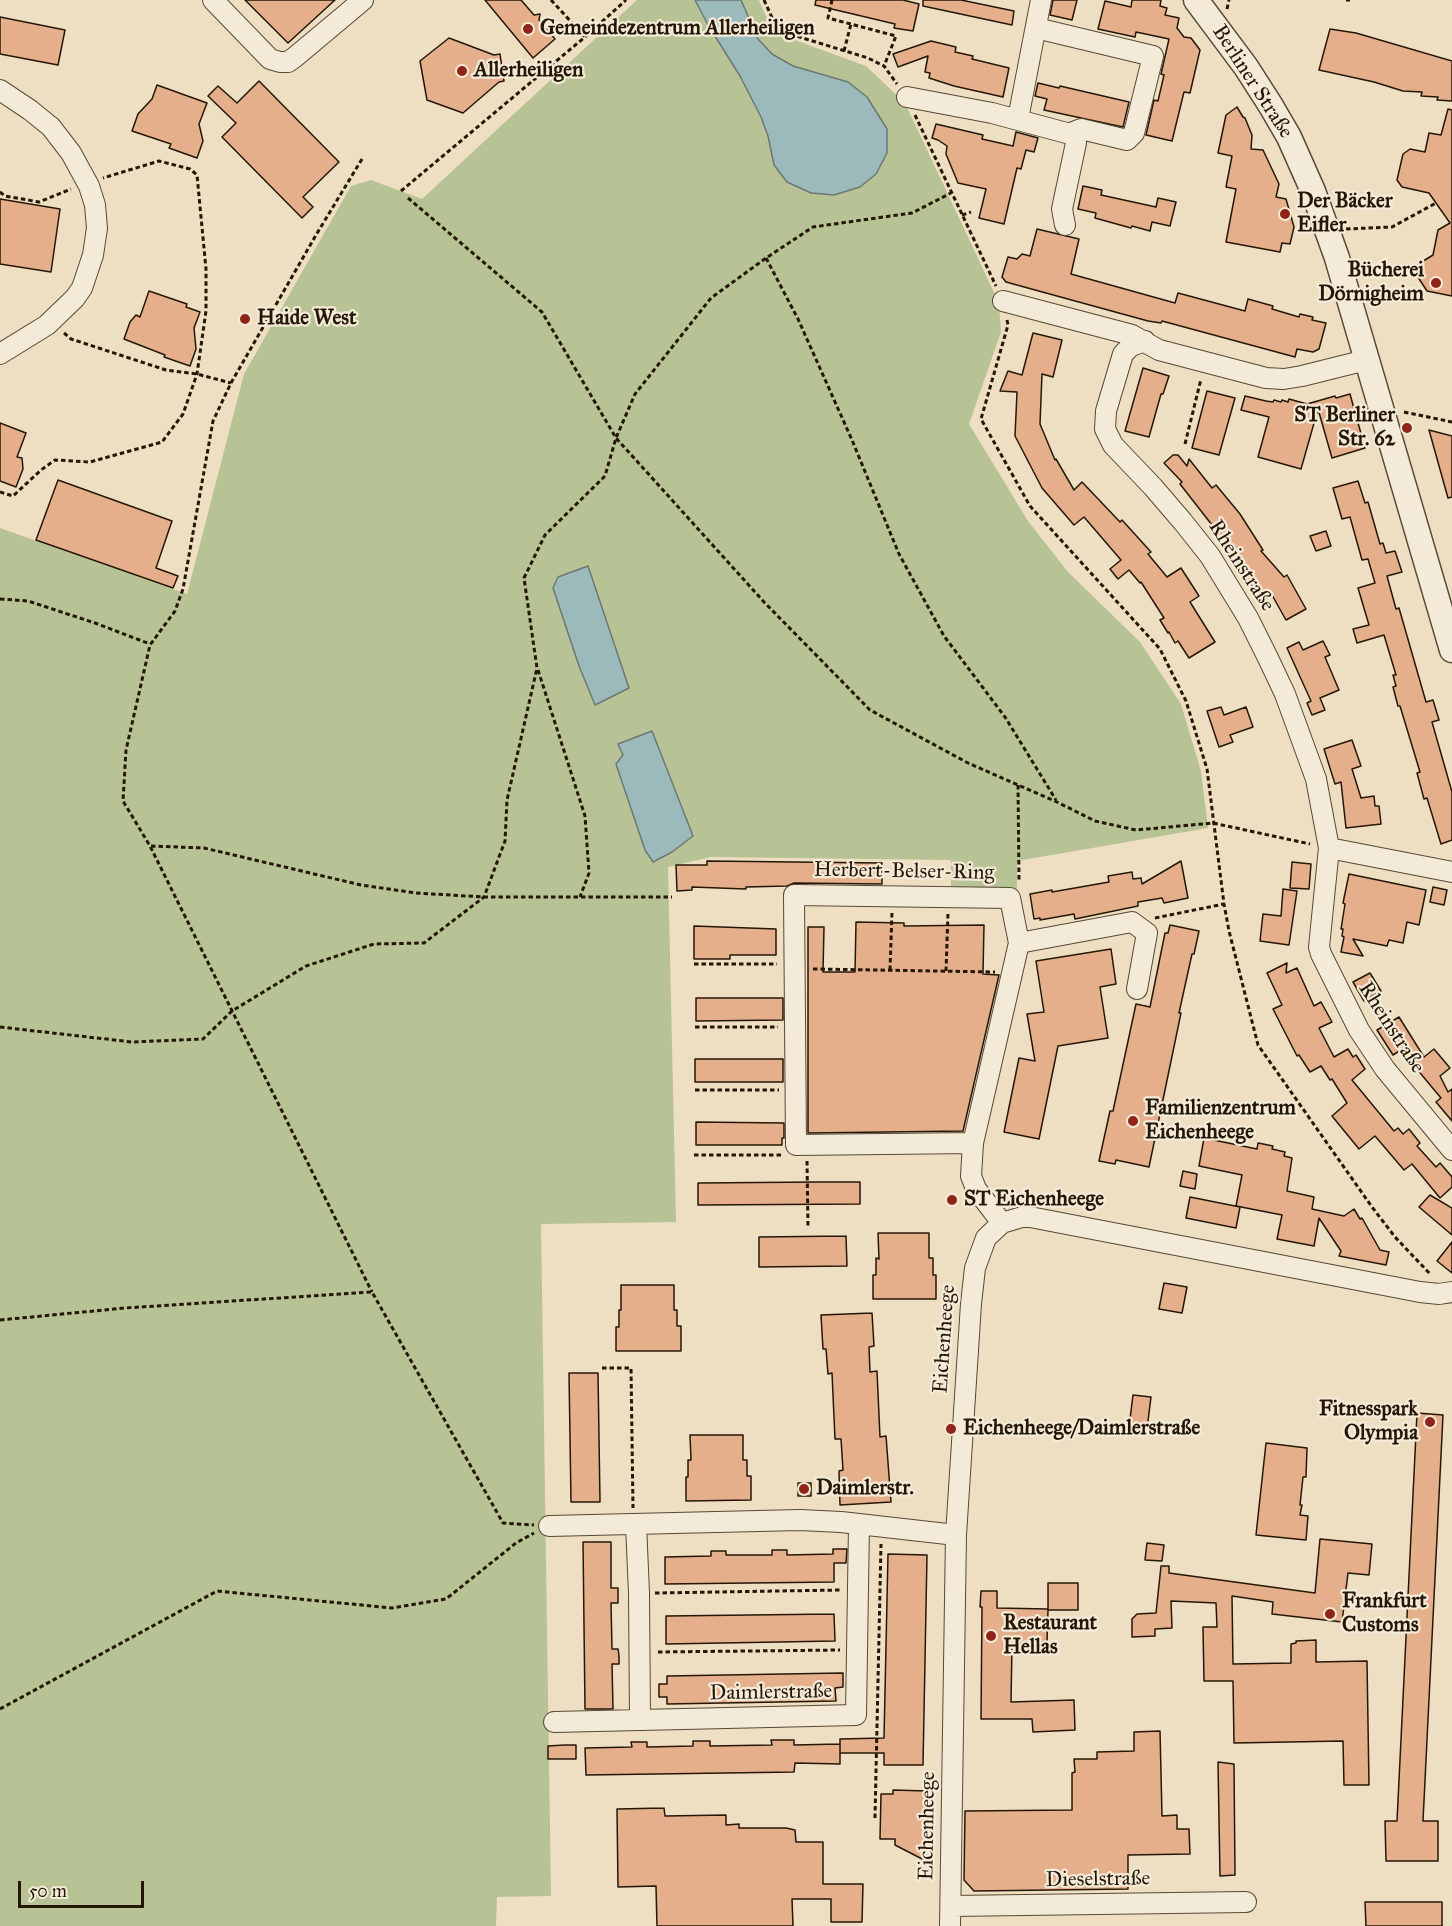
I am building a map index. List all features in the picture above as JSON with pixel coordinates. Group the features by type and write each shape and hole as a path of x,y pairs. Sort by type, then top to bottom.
{"street":[{"path":"213,0 270,59 280,62 288,62 296,57 363,0"},
{"path":"1018,119 1041,0"},
{"name":"Berliner Straße","path":"1196,0 1251,75 1289,137 1327,230 1452,650"},
{"path":"1036,28 1153,57 1134,133 1127,140 1081,129 1071,133"},
{"path":"0,90 30,110 51,128 71,153 87,182 97,217 93,255 82,288 64,310 50,322 0,354"},
{"path":"907,97 1018,119 1074,135 1076,143 1062,209 1065,225"},
{"path":"1003,301 1132,335 1160,350 1266,378 1284,379 1302,376 1366,360"},
{"name":"Rheinstraße","path":"1145,341 1131,346 1124,354 1117,370 1106,411 1105,429 1113,445 1153,487 1210,556 1248,618 1286,694 1316,779 1329,848 1319,947 1324,962 1359,1030 1385,1069 1452,1150"},
{"path":"1329,848 1452,872"},
{"name":"Herbert-Belser-Ring","path":"801,1145 795,1090 794,895 1010,897 1019,943 973,1143 971,1176 973,1185 1002,1223"},
{"path":"1019,943 1132,922 1147,933 1137,989"},
{"path":"801,1145 973,1143"},
{"path":"1002,1223 1022,1217 1045,1219 1420,1292 1439,1294 1444,1287"},
{"name":"Eichenheege","path":"950,1926 956,1535 970,1304 975,1268 986,1238 1002,1223"},
{"path":"549,1526 800,1520 956,1535"},
{"path":"636,1524 640,1720"},
{"name":"Daimlerstraße","path":"554,1722 856,1715 859,1524"},
{"name":"Dieselstraße","path":"951,1905 1246,1902"}],"path":[{"path":"551,0 585,37"},
{"path":"401,191 626,0"},
{"path":"764,0 779,29 868,58 884,66 907,97 1003,301 1008,325 981,419 1030,506 1160,649 1186,701 1207,769 1224,904 1258,1045 1395,1237 1444,1287"},
{"path":"832,0 828,18 896,36 884,66"},
{"path":"844,51 851,24"},
{"path":"362,159 231,383 213,421 183,590 175,611 150,645 126,750 123,801 150,846 372,1292 503,1523 549,1526"},
{"path":"0,192 5,196 39,202 87,182 159,161 190,169 197,175 206,268 206,310 197,374 183,414 162,442 90,462 55,460 40,470 13,496 0,492"},
{"path":"580,897 589,873 585,816 537,668 524,578 545,535 605,476 616,438 635,394 711,298 813,227 912,213 951,193"},
{"path":"408,198 542,312 616,438 764,602 870,710 968,764 1095,821 1136,830 1213,822 1329,848"},
{"path":"1327,230 1392,227 1436,203"},
{"path":"962,215 971,212"},
{"path":"766,258 808,341 852,440 898,554 944,636 1005,717 1057,802"},
{"path":"50,322 71,339 166,370 197,374 231,383"},
{"path":"1185,444 1205,363"},
{"path":"1379,405 1452,422"},
{"path":"0,599 28,601 95,623 150,645"},
{"path":"0,1027 132,1042 203,1039 232,1011 306,966 375,944 424,944 484,897 505,841 507,800 537,668"},
{"path":"1010,897 1019,892 1018,785"},
{"path":"150,846 204,848 361,885 416,893 484,897 672,897"},
{"path":"890,970 893,897"},
{"path":"946,971 949,897"},
{"path":"1132,922 1224,904"},
{"path":"694,964 1012,972"},
{"path":"695,1027 795,1027"},
{"path":"695,1090 795,1090"},
{"path":"694,1155 784,1155 801,1145 808,1228"},
{"path":"0,1320 136,1307 372,1292"},
{"path":"602,1368 631,1368 633,1514 636,1524"},
{"path":"0,1709 217,1591 392,1608 446,1599 516,1543 549,1526"},
{"path":"875,1818 882,1527"},
{"path":"639,1593 858,1590"},
{"path":"639,1652 857,1650"}],"green space":[{"path":"637,0 695,0 740,76 768,136 811,193 834,195 860,187 887,153 887,129 867,97 848,82 793,66 772,54 758,39 741,0 759,0 773,32 866,66 905,103 999,303 1001,332 969,424 1028,521 1068,572 1140,642 1181,704 1201,771 1208,828 1017,861 1017,892 951,891 951,860 711,857 668,867 676,1222 541,1224 551,1896 497,1897 496,1926 0,1926 0,528 187,594 244,374 351,186 371,180 422,199","holes":["588,567 628,687 595,704 579,666 553,588","619,744 672,852 654,862 645,850 616,764 623,755"]}],"water":[{"path":"695,0 741,0 758,39 772,54 793,66 848,82 867,97 887,129 887,153 876,174 860,187 834,195 811,193 787,182 774,165 761,117 740,76"},
{"path":"588,566 629,688 595,705 579,666 553,588 558,577"},
{"path":"652,731 693,836 672,852 653,862 645,850 616,764 623,755 618,744"}],"building":[{"path":"245,0 335,0 288,43"},
{"name":"Gemeindezentrum Allerheiligen","path":"485,0 521,0 534,15 540,14 539,20 555,39 533,58"},
{"path":"816,0 903,0 919,4 913,31 894,28 895,24 815,5"},
{"path":"923,0 961,0 1014,11 1012,25 923,6"},
{"path":"1053,0 1077,0 1072,20 1050,15"},
{"path":"1132,0 1161,0 1160,6 1167,8 1165,15 1179,18 1177,28 1184,37 1191,38 1200,50 1190,93 1184,92 1172,141 1146,135 1154,100 1158,101 1169,39 1136,32 1135,37 1098,29 1105,1 1131,7"},
{"path":"0,17 65,30 58,65 0,54"},
{"path":"1330,29 1356,33 1452,61 1452,101 1437,100 1438,97 1421,96 1422,92 1403,91 1319,70"},
{"name":"Allerheiligen","path":"449,38 494,55 500,54 504,81 499,82 463,113 427,100 420,61"},
{"path":"931,41 956,47 955,52 973,56 972,59 1009,68 1003,97 929,78 930,73 925,72 928,56 898,67 893,54"},
{"path":"259,81 339,162 303,197 313,207 302,218 222,137 236,123 208,96 218,86 237,103"},
{"path":"1038,83 1129,102 1123,127 1044,110 1047,99 1035,96"},
{"path":"157,85 207,103 199,124 203,141 197,158 169,148 171,144 132,131 138,114 152,99"},
{"path":"1237,107 1245,118 1252,135 1251,149 1263,150 1279,184 1276,197 1286,199 1294,227 1290,244 1282,243 1280,252 1226,242 1236,189 1226,187 1232,156 1218,153 1226,115"},
{"path":"1448,109 1452,110 1452,296 1427,291 1412,268 1433,255 1438,230 1450,223 1429,193 1402,187 1397,180 1403,154 1410,149 1425,152 1429,133 1441,135"},
{"path":"936,124 983,135 982,139 1013,146 1016,132 1038,138 1034,152 1026,150 1021,169 1017,168 1004,224 979,218 986,189 958,183 946,154 947,146 932,138"},
{"path":"1083,186 1102,190 1101,195 1156,207 1158,198 1176,202 1170,226 1152,222 1150,231 1095,218 1096,213 1078,209"},
{"path":"0,199 60,209 51,272 0,264"},
{"path":"1037,229 1079,239 1071,274 1175,303 1178,293 1245,311 1248,299 1299,317 1300,314 1313,317 1312,320 1326,323 1319,349 1313,352 1297,349 1295,357 1162,321 1161,323 1148,321 1006,282 1002,277 1008,257 1017,259 1022,254 1030,256"},
{"path":"149,291 187,304 186,307 200,312 194,328 196,349 190,366 124,339 130,322 136,315 140,317"},
{"path":"1033,333 1062,340 1053,377 1042,374 1040,424 1055,460 1074,490 1082,482 1120,522 1122,520 1151,552 1148,554 1167,577 1181,568 1199,596 1190,602 1215,642 1189,658 1178,641 1175,643 1168,633 1160,620 1164,618 1141,582 1129,570 1118,579 1110,569 1121,560 1084,517 1074,525 1042,488 1015,436 1017,392 1000,391 1008,371 1022,375"},
{"path":"1143,368 1169,376 1163,394 1161,394 1149,437 1125,431"},
{"path":"1207,391 1235,398 1219,455 1192,448"},
{"path":"1350,394 1365,448 1332,458 1318,409 1301,469 1258,457 1269,417 1241,410 1245,396 1273,402 1282,400 1288,402 1289,399 1307,404"},
{"path":"0,423 26,433 17,457 22,458 23,469 16,487 0,481"},
{"path":"1429,430 1452,436 1452,497 1448,498"},
{"path":"1173,455 1178,455 1187,466 1189,459 1212,488 1216,485 1240,514 1263,550 1261,551 1284,577 1287,575 1306,609 1286,620 1272,595 1262,600 1216,536 1219,534 1180,484 1182,482 1164,463"},
{"path":"58,480 172,521 156,568 178,576 173,588 36,540"},
{"path":"1358,481 1365,503 1368,502 1380,544 1383,543 1386,553 1395,551 1402,572 1387,576 1396,609 1399,608 1426,702 1433,700 1439,720 1432,722 1452,792 1452,840 1441,844 1427,798 1424,799 1417,773 1420,772 1400,706 1398,706 1393,687 1396,686 1393,675 1396,675 1384,635 1357,643 1353,629 1369,625 1358,588 1375,583 1368,559 1362,560 1350,517 1342,519 1333,488"},
{"path":"1326,531 1331,546 1316,551 1310,536"},
{"path":"1323,641 1330,655 1325,657 1339,690 1320,698 1325,710 1312,715 1307,703 1311,701 1287,648 1299,642 1303,650"},
{"path":"1221,707 1224,715 1246,707 1253,727 1230,735 1233,742 1219,747 1207,711"},
{"path":"1352,740 1361,766 1352,769 1361,798 1374,796 1375,806 1379,806 1381,824 1346,828 1341,782 1335,784 1324,749"},
{"path":"707,861 882,863 882,884 794,883 787,886 746,887 746,889 692,887 692,890 677,891 676,865 707,865"},
{"path":"1181,861 1188,898 1164,903 1162,898 1138,902 1138,906 1075,919 1074,914 1034,919 1030,894 1109,882 1108,876 1132,872 1133,879 1141,878 1142,884"},
{"path":"1292,862 1311,864 1309,889 1290,888"},
{"path":"1349,874 1426,890 1419,925 1407,922 1403,943 1389,940 1387,946 1353,939 1363,956 1341,952 1344,937 1342,936 1343,929 1341,929 1345,904 1343,903"},
{"path":"1433,887 1447,890 1444,905 1430,902"},
{"path":"1283,889 1297,891 1289,945 1260,941 1263,914 1281,916"},
{"path":"856,922 904,923 904,926 984,925 983,974 999,975 963,1131 808,1133 808,927 824,927 823,972 855,972"},
{"name":"Familienzentrum Eichenheege","path":"1170,925 1199,931 1179,1013 1181,1013 1149,1167 1116,1160 1115,1164 1099,1161 1110,1111 1113,1111 1136,1004 1150,1007 1165,933 1168,933"},
{"path":"694,926 776,929 776,955 730,955 730,959 694,959"},
{"path":"1111,949 1116,984 1100,987 1108,1038 1058,1046 1039,1139 1004,1132 1019,1058 1035,1061 1027,1014 1044,1012 1036,961"},
{"path":"1287,963 1286,973 1297,968 1314,1006 1321,1002 1332,1022 1319,1028 1334,1057 1348,1049 1353,1057 1356,1055 1365,1069 1352,1080 1394,1131 1398,1128 1403,1134 1409,1129 1420,1143 1417,1146 1436,1167 1440,1163 1452,1177 1452,1187 1440,1198 1412,1164 1404,1170 1375,1136 1359,1149 1332,1116 1347,1103 1321,1066 1310,1072 1299,1055 1297,1056 1273,1009 1282,1005 1267,973"},
{"path":"1370,973 1381,991 1364,1001 1353,982"},
{"path":"696,998 783,998 783,1020 696,1021"},
{"path":"1399,1017 1424,1057 1434,1049 1450,1068 1440,1076 1448,1092 1452,1089 1452,1121 1436,1102 1441,1098 1401,1050 1393,1055 1377,1030"},
{"path":"695,1059 783,1059 783,1082 695,1082"},
{"path":"696,1122 784,1123 784,1138 782,1138 782,1145 696,1145"},
{"path":"1204,1138 1257,1149 1258,1143 1273,1146 1272,1149 1285,1152 1284,1156 1292,1158 1287,1191 1314,1197 1312,1209 1344,1216 1354,1209 1360,1219 1362,1218 1380,1250 1389,1252 1386,1265 1339,1256 1341,1251 1319,1218 1314,1246 1277,1239 1282,1215 1236,1206 1242,1175 1199,1166"},
{"path":"1183,1171 1197,1174 1195,1189 1180,1186"},
{"path":"860,1182 860,1204 698,1205 698,1183"},
{"path":"1430,1195 1452,1208 1452,1235 1419,1207"},
{"path":"1190,1197 1240,1207 1236,1228 1186,1218"},
{"path":"878,1233 929,1233 929,1258 933,1258 933,1275 936,1275 936,1299 873,1299 873,1275 876,1275 876,1258 879,1259"},
{"path":"846,1236 847,1266 759,1267 759,1237"},
{"path":"1452,1242 1452,1273 1437,1261"},
{"path":"1164,1283 1187,1287 1182,1313 1159,1309"},
{"path":"621,1285 674,1285 674,1310 677,1310 677,1326 681,1326 681,1351 616,1351 616,1327 619,1327 619,1310 621,1310"},
{"path":"872,1313 874,1346 869,1347 870,1372 877,1371 880,1437 886,1436 891,1502 840,1505 839,1471 843,1470 841,1439 835,1439 832,1373 828,1374 826,1349 823,1349 821,1315"},
{"path":"569,1373 598,1373 600,1502 571,1502"},
{"path":"1133,1395 1151,1397 1147,1429 1129,1427"},
{"path":"1417,1413 1443,1415 1423,1821 1438,1821 1438,1861 1386,1861 1385,1821 1397,1821"},
{"path":"690,1435 743,1435 743,1460 747,1460 747,1476 751,1476 751,1500 686,1501 688,1460 691,1460"},
{"path":"1266,1443 1307,1448 1306,1477 1303,1477 1300,1505 1302,1505 1300,1515 1308,1516 1306,1540 1256,1535"},
{"name":"Daimlerstr.","path":"798,1483 811,1483 811,1496 798,1496"},
{"path":"1320,1539 1372,1544 1369,1575 1348,1573 1342,1622 1272,1614 1273,1602 1232,1596 1233,1664 1291,1663 1291,1644 1296,1641 1316,1640 1316,1662 1367,1661 1369,1785 1344,1785 1343,1741 1234,1743 1233,1681 1204,1681 1203,1627 1217,1627 1216,1603 1171,1601 1172,1628 1155,1629 1155,1636 1132,1637 1132,1619 1137,1614 1156,1613 1161,1566 1169,1566 1169,1573 1315,1593"},
{"path":"583,1542 611,1542 611,1588 618,1588 618,1603 611,1603 612,1649 618,1649 619,1656 619,1664 612,1664 613,1709 585,1709"},
{"path":"1147,1543 1164,1545 1162,1561 1145,1560"},
{"path":"833,1549 847,1549 846,1563 834,1563 834,1582 665,1584 665,1557 711,1556 711,1551 726,1551 726,1555 772,1555 772,1550 787,1550 787,1555 833,1554"},
{"path":"888,1554 927,1555 923,1765 884,1765 884,1753 840,1753 840,1739 884,1738"},
{"path":"1048,1583 1078,1583 1078,1610 1048,1610 1047,1642 1012,1644 1011,1702 1074,1700 1075,1730 1033,1732 1032,1719 981,1719 981,1591 997,1591 997,1608 1048,1609"},
{"path":"834,1614 835,1641 666,1644 666,1616"},
{"path":"843,1673 843,1687 835,1688 836,1701 667,1704 667,1697 659,1697 659,1684 667,1684 667,1676"},
{"path":"1160,1731 1162,1816 1177,1815 1177,1829 1189,1829 1190,1854 1128,1855 1128,1889 974,1891 964,1880 965,1811 1072,1810 1074,1759 1097,1759 1097,1752 1134,1751 1134,1732"},
{"path":"771,1740 794,1740 794,1745 840,1744 840,1764 795,1763 794,1772 586,1775 585,1748 632,1747 631,1742 647,1742 647,1747 693,1746 693,1741 710,1741 710,1746 772,1745"},
{"path":"576,1745 576,1759 548,1759 548,1746"},
{"path":"1218,1762 1234,1764 1235,1875 1220,1876"},
{"path":"893,1790 928,1791 926,1861 895,1845 895,1839 880,1839 881,1794 893,1794"},
{"path":"664,1808 665,1816 726,1815 726,1825 739,1824 739,1828 786,1828 795,1830 796,1842 823,1842 823,1884 863,1884 862,1922 831,1922 831,1899 792,1899 793,1926 657,1926 656,1886 618,1887 617,1809"},
{"path":"1365,1902 1442,1902 1442,1926 1366,1926"}],"place":[{"name":"Gemeindezentrum Allerheiligen","path":"528,29"},
{"name":"Allerheiligen","path":"462,71"},
{"name":"Der Bäcker Eifler","path":"1285,214"},
{"name":"Bücherei Dörnigheim","path":"1436,283"},
{"name":"Haide West","path":"245,319"},
{"name":"ST Berliner Str. 62","path":"1407,428"},
{"name":"Familienzentrum Eichenheege","path":"1133,1121"},
{"name":"ST Eichenheege","path":"952,1200"},
{"name":"Fitnesspark Olympia","path":"1430,1422"},
{"name":"Eichenheege/Daimlerstraße","path":"951,1429"},
{"name":"Daimlerstr.","path":"804,1489"},
{"name":"Frankfurt Customs","path":"1330,1614"},
{"name":"Restaurant Hellas","path":"991,1636"}]}
